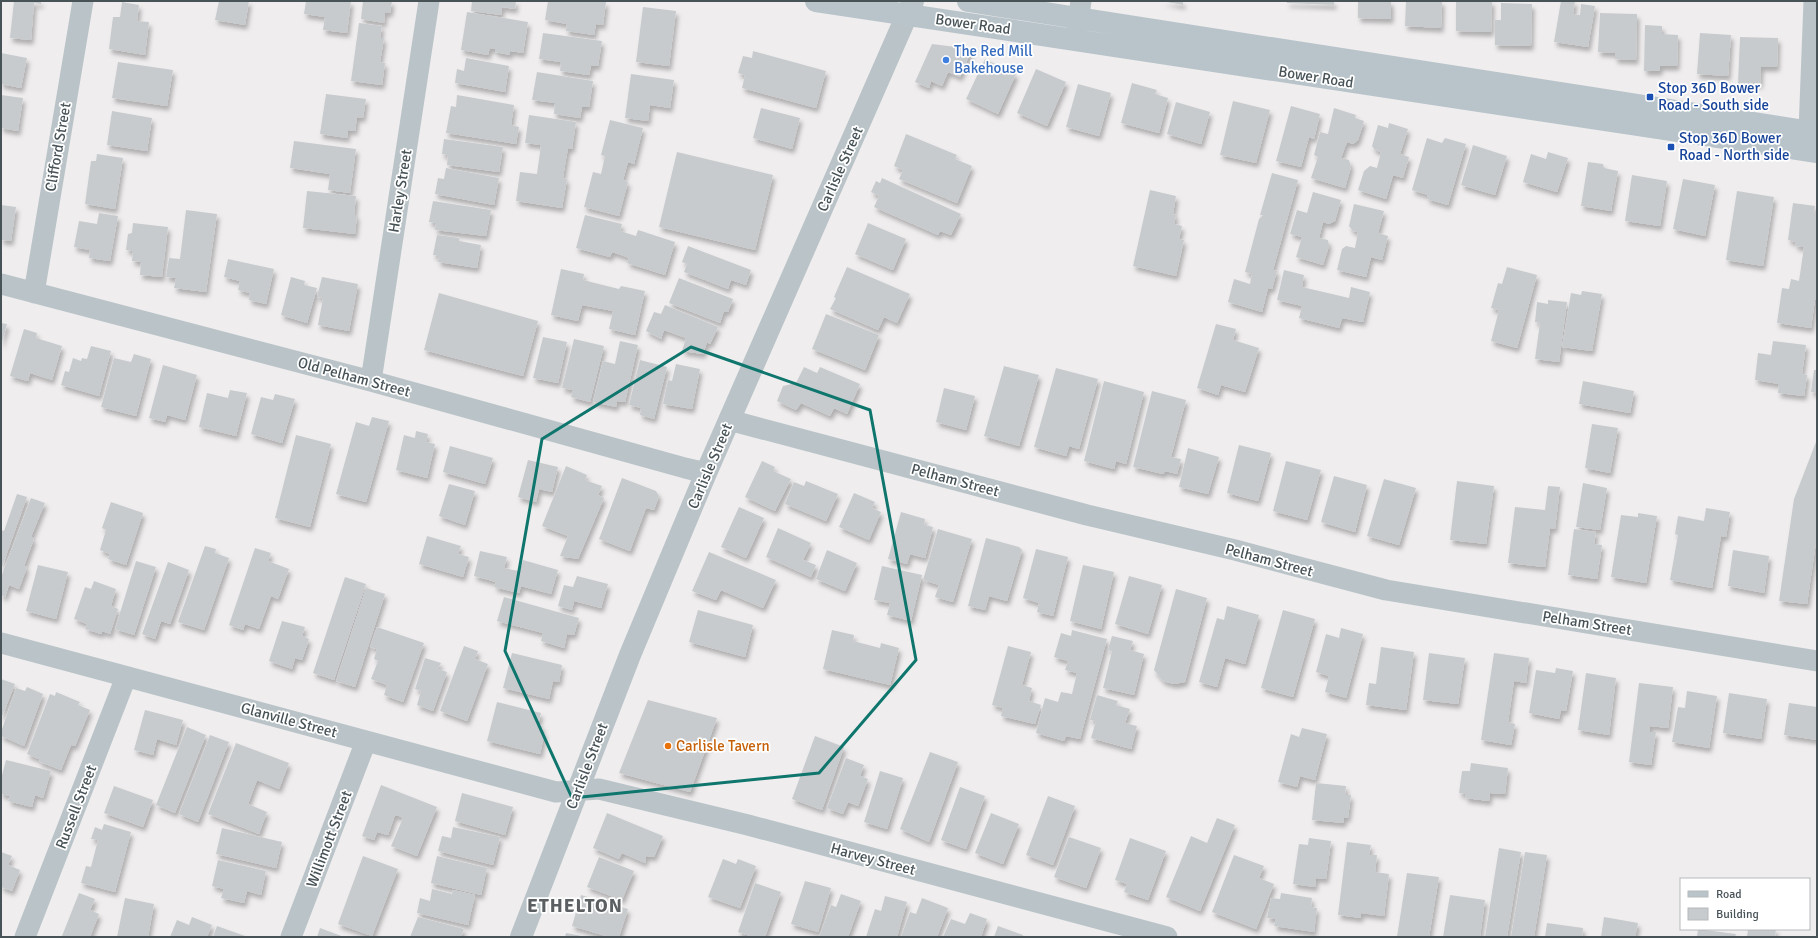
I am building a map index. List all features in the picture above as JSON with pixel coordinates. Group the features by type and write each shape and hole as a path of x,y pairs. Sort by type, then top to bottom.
{"main road":[{"name":"Bower Road","path":"816,1 910,8 1076,40 1812,142"},
{"name":"Bower Road","path":"968,1 1080,9 1812,142"}],"street":[{"name":"Clifford Street","path":"34,293 83,1"},
{"name":"Harley Street","path":"371,381 429,1"},
{"path":"1812,142 1814,1"},
{"name":"Carlisle Street","path":"522,937 630,655 706,473 910,8"},
{"path":"1076,40 1080,9"},
{"name":"Old Pelham Street","path":"1,284 371,381 706,473"},
{"name":"Pelham Street","path":"730,420 1088,515 1235,550 1386,590 1817,661"},
{"name":"Glanville Street","path":"1,643 556,792 577,791"},
{"name":"Russell Street","path":"25,937 126,676"},
{"name":"Willimott Street","path":"291,937 366,741"},
{"name":"Harvey Street","path":"577,791 599,789 748,825 1142,934 1167,937"}],"highlighted area":[{"path":"691,347 870,410 916,660 819,773 572,798 505,651 542,439"}],"building":[{"path":"14,1 41,1 41,4 34,3 31,40 10,38"},
{"path":"219,1 249,1 245,25 215,20"},
{"path":"306,1 351,1 347,33 323,30 325,17 304,14"},
{"path":"363,1 392,1 390,13 385,12 384,23 361,19"},
{"path":"472,1 516,1 515,9 502,7 501,15 471,11"},
{"path":"548,1 606,2 603,25 596,24 594,35 566,31 567,24 545,20"},
{"path":"1162,1 1183,1 1183,5"},
{"path":"1287,1 1334,1 1334,5 1287,3"},
{"path":"1358,1 1391,1 1391,19 1358,18"},
{"path":"1406,1 1442,1 1441,28 1405,26"},
{"path":"1456,1 1492,1 1491,32 1456,31"},
{"path":"1561,1 1575,1 1573,14 1580,15 1581,4 1595,6 1588,47 1554,42"},
{"path":"122,2 139,5 137,21 149,22 145,55 109,49 113,17 120,17"},
{"path":"1501,3 1532,4 1531,46 1495,45 1495,20 1501,20"},
{"path":"643,7 676,11 669,66 636,62"},
{"path":"467,12 528,22 523,53 510,51 510,55 495,52 495,49 490,48 488,55 461,50"},
{"path":"1600,13 1637,14 1636,60 1615,59 1615,53 1598,52"},
{"path":"359,23 382,26 380,38 384,38 380,62 385,63 382,85 351,81"},
{"path":"1645,25 1662,26 1662,34 1678,35 1677,66 1660,66 1660,71 1644,71"},
{"path":"543,33 602,41 598,66 591,66 589,75 560,71 561,62 539,59"},
{"path":"1700,33 1731,35 1728,76 1697,74"},
{"path":"1740,37 1778,38 1777,67 1761,67 1760,84 1738,84"},
{"name":"The Red Mill Bakehouse","path":"932,44 972,49 960,77 948,72 942,86 931,81 929,88 915,82"},
{"path":"753,51 826,71 816,108 742,88 745,75 738,73 743,56 752,58"},
{"path":"1,53 27,58 21,88 1,84"},
{"path":"466,58 509,66 505,92 455,83 457,69 464,71"},
{"path":"985,59 1016,74 998,114 966,99"},
{"path":"118,62 173,70 167,106 112,98"},
{"path":"1036,69 1066,82 1047,126 1017,113"},
{"path":"537,72 593,81 589,107 582,107 580,118 554,114 555,103 532,100"},
{"path":"631,74 674,80 670,108 650,105 648,121 625,118"},
{"path":"1132,83 1157,90 1155,94 1168,98 1159,133 1121,123"},
{"path":"1078,84 1111,93 1099,136 1066,127"},
{"path":"326,94 366,99 363,118 357,117 355,131 348,130 347,138 320,134"},
{"path":"1,95 23,98 18,131 1,128"},
{"path":"457,95 514,105 511,125 519,127 516,144 446,133 451,106 456,107"},
{"path":"1233,101 1270,110 1256,163 1220,155"},
{"path":"1176,102 1210,112 1201,144 1167,134"},
{"path":"1291,106 1320,114 1314,139 1309,137 1301,167 1276,161"},
{"path":"761,108 800,118 792,149 753,138"},
{"path":"1334,108 1356,115 1355,118 1364,121 1358,140 1353,144 1347,142 1341,158 1349,160 1351,167 1345,188 1311,178 1318,157 1314,155 1320,132 1328,134"},
{"path":"112,111 152,118 147,151 107,145"},
{"path":"529,115 576,122 572,149 568,148 565,165 563,178 567,179 562,208 516,201 520,172 537,174 541,145 525,143"},
{"path":"610,120 643,128 634,164 628,162 623,180 628,182 619,216 584,207 593,172 601,174 605,156 601,155"},
{"path":"1389,123 1408,129 1400,154 1409,157 1403,178 1393,175 1386,199 1358,190 1364,171 1370,166 1377,168 1381,152 1375,150 1372,146 1378,125 1388,128"},
{"path":"906,134 957,155 955,159 972,166 957,203 899,179 903,170 894,166"},
{"path":"1427,138 1442,143 1445,138 1466,144 1448,205 1427,199 1428,195 1412,190"},
{"path":"444,139 503,147 499,172 447,165 448,155 442,154"},
{"path":"294,141 356,149 350,193 328,190 330,174 290,168"},
{"path":"1473,145 1507,156 1495,195 1461,185"},
{"path":"677,152 773,175 755,250 659,227"},
{"path":"1548,152 1568,158 1557,192 1523,182 1531,154 1546,159"},
{"path":"97,154 123,158 115,209 85,204 91,161 96,161"},
{"path":"1588,162 1603,164 1604,168 1618,171 1611,211 1581,206"},
{"path":"446,168 499,178 494,205 435,194 438,178 444,179"},
{"path":"1272,173 1298,180 1273,270 1277,271 1272,289 1268,288 1262,312 1228,302 1234,279 1250,284 1252,274 1245,272 1259,219 1263,215 1260,215"},
{"path":"1632,175 1667,181 1660,226 1625,221"},
{"path":"882,178 961,214 951,235 940,231 938,235 874,207 879,196 871,192 876,181 880,183"},
{"path":"1683,179 1715,185 1705,236 1673,229"},
{"path":"1150,190 1176,196 1173,214 1176,215 1174,224 1182,226 1179,239 1184,240 1176,276 1133,266"},
{"path":"307,191 356,196 354,215 357,215 355,234 303,228"},
{"path":"1737,191 1774,197 1763,266 1726,260"},
{"path":"1313,192 1341,200 1335,221 1329,224 1323,222 1319,238 1328,240 1329,246 1323,265 1296,257 1302,237 1290,234 1297,210 1307,213"},
{"path":"433,201 491,210 486,236 435,230 436,223 429,222"},
{"path":"1793,203 1815,206 1814,213 1817,214 1817,300 1815,299 1811,328 1777,323 1782,288 1789,289 1791,279 1799,281 1804,247 1795,246 1796,242 1788,240"},
{"path":"1354,204 1384,211 1378,233 1388,236 1382,260 1371,257 1366,277 1337,270 1342,249 1346,246 1355,248 1358,232 1353,231 1349,226"},
{"path":"1,205 16,207 11,241 1,240"},
{"path":"186,210 217,214 206,292 174,288 176,278 166,277 169,258 180,259"},
{"path":"99,213 118,216 110,261 89,258 90,250 74,247 79,221 97,224"},
{"path":"585,215 622,224 620,231 636,236 638,230 675,242 665,275 627,263 629,258 612,252 610,257 576,248"},
{"path":"133,223 168,227 162,277 140,275 141,262 132,261 133,251 126,250 128,234 132,233"},
{"path":"868,223 906,239 893,270 855,254"},
{"path":"437,235 459,238 459,241 481,245 477,268 438,262 439,256 433,255"},
{"path":"688,246 751,270 746,285 731,280 728,289 684,272 687,264 682,262"},
{"path":"228,259 274,269 266,304 249,300 250,293 238,290 240,281 224,277"},
{"path":"847,267 910,294 897,323 884,317 878,330 830,309 836,298 834,297"},
{"path":"1507,267 1537,275 1517,348 1491,341 1499,310 1491,308 1498,283 1502,284"},
{"path":"561,269 584,274 583,280 619,289 621,286 645,291 635,335 609,329 613,311 582,305 578,321 551,315"},
{"path":"1284,270 1304,275 1302,287 1349,298 1351,287 1370,292 1363,322 1342,318 1339,328 1299,318 1302,306 1277,300"},
{"path":"291,277 305,281 304,285 317,288 307,323 281,315"},
{"path":"322,277 358,284 349,331 318,325 323,298 317,297"},
{"path":"679,278 733,299 728,312 724,311 720,323 669,303"},
{"path":"1582,291 1602,294 1592,351 1562,347 1571,293 1581,295"},
{"path":"439,293 538,321 523,376 424,350"},
{"path":"1548,300 1567,302 1559,362 1535,359 1540,323 1535,322 1537,302 1548,304"},
{"path":"665,305 718,327 710,344 707,342 703,354 682,351 686,338 664,330 661,339 646,331 654,312 661,314"},
{"path":"826,314 879,335 865,370 812,349"},
{"path":"1,323 7,324 1,345"},
{"path":"1216,324 1236,329 1233,340 1259,348 1245,392 1221,385 1218,395 1197,388"},
{"path":"24,329 37,333 36,338 62,346 52,380 30,373 28,381 10,376"},
{"path":"543,337 567,342 558,383 533,378"},
{"path":"574,339 604,346 590,402 571,397 573,390 562,388"},
{"path":"620,341 638,345 625,402 617,401 616,407 593,402 603,361 615,364"},
{"path":"1773,341 1806,345 1802,374 1807,375 1804,396 1778,393 1779,384 1755,380 1758,353 1771,355"},
{"path":"91,346 111,351 99,396 61,385 65,371 69,372 73,358 81,361 82,358 87,359"},
{"path":"134,354 151,359 136,416 101,407 114,358 131,362"},
{"path":"640,360 667,367 654,419 640,415 641,408 629,405"},
{"path":"676,364 700,369 692,409 663,404 668,380 672,381"},
{"path":"163,365 197,375 185,420 167,415 165,422 149,418"},
{"path":"1004,366 1039,375 1019,446 984,436"},
{"path":"804,367 817,373 820,367 860,384 847,414 834,408 830,416 801,403 796,410 777,401 783,386 796,383"},
{"path":"1056,368 1098,379 1079,449 1069,446 1066,456 1034,447"},
{"path":"1814,370 1817,370 1817,393 1811,392"},
{"path":"1104,381 1144,392 1126,464 1116,461 1114,469 1084,461"},
{"path":"1583,381 1634,391 1630,413 1579,404"},
{"path":"944,388 975,396 966,430 936,422"},
{"path":"230,390 247,393 236,436 199,427 207,393 228,398"},
{"path":"1152,391 1186,400 1171,457 1181,459 1177,474 1165,471 1163,474 1133,467"},
{"path":"275,394 295,399 282,443 251,434 261,397 273,400"},
{"path":"372,417 389,421 366,502 336,494 356,422 369,426"},
{"path":"1592,424 1618,428 1610,473 1585,468"},
{"path":"416,431 428,434 426,442 435,444 427,478 396,470 404,435 415,438"},
{"path":"296,435 331,444 310,527 275,518"},
{"path":"1816,442 1817,535 1807,604 1779,601 1794,499"},
{"path":"1239,445 1271,453 1258,501 1227,493"},
{"path":"450,446 493,458 485,484 443,472"},
{"path":"1188,448 1219,457 1208,494 1179,487"},
{"path":"528,460 558,467 552,492 539,489 536,502 518,497"},
{"path":"762,461 775,467 773,471 791,479 775,511 745,497"},
{"path":"1286,461 1321,470 1307,520 1273,511"},
{"path":"566,466 587,475 585,480 602,486 598,495 604,498 578,559 560,556 568,536 542,526"},
{"path":"1334,476 1367,485 1355,532 1321,522"},
{"path":"622,478 656,491 659,496 654,510 646,508 630,551 599,539"},
{"path":"1384,479 1416,488 1399,545 1367,536"},
{"path":"806,481 838,494 826,521 785,504 794,482 804,486"},
{"path":"1457,481 1494,486 1486,544 1450,540"},
{"path":"1583,483 1607,488 1600,530 1576,527"},
{"path":"449,484 475,491 465,525 439,516"},
{"path":"1548,486 1560,487 1555,529 1550,528 1545,567 1508,563 1515,507 1545,510"},
{"path":"854,493 875,502 872,508 881,512 869,540 839,527"},
{"path":"17,494 27,497 1,570 1,530 4,531"},
{"path":"31,498 45,503 31,537 34,539 24,566 27,567 19,589 9,585 5,597 1,595 1,577"},
{"path":"111,502 143,513 126,565 108,559 110,554 100,550 106,530 102,528"},
{"path":"739,507 764,518 746,558 721,547"},
{"path":"1706,508 1730,512 1726,537 1721,536 1712,588 1670,580 1678,535 1675,534 1678,516 1704,521"},
{"path":"901,512 925,519 924,525 933,527 925,558 910,554 907,564 888,559"},
{"path":"1638,513 1657,516 1646,583 1611,577 1621,515 1638,517"},
{"path":"778,528 811,543 803,560 816,565 811,577 766,557"},
{"path":"938,529 972,539 953,602 935,597 939,585 923,580"},
{"path":"1574,529 1596,532 1594,544 1602,545 1597,579 1568,575"},
{"path":"427,536 461,546 458,554 469,557 463,577 419,564"},
{"path":"986,538 1019,547 1022,550 1007,601 989,596 985,610 968,606"},
{"path":"205,546 216,549 215,553 229,558 204,630 178,622"},
{"path":"255,548 271,553 268,561 289,569 278,599 271,596 259,629 245,624 243,630 229,625"},
{"path":"1036,549 1068,557 1053,616 1037,612 1039,603 1023,598"},
{"path":"827,550 857,563 845,591 816,579"},
{"path":"1733,550 1769,556 1764,593 1728,586"},
{"path":"480,551 507,557 504,568 520,571 523,560 558,570 551,594 521,586 519,593 494,587 496,582 474,576"},
{"path":"709,552 776,580 763,608 721,590 716,600 692,591"},
{"path":"136,561 156,567 134,635 115,629"},
{"path":"168,562 189,570 170,624 161,621 155,639 142,634"},
{"path":"38,565 68,572 56,619 26,611"},
{"path":"1083,565 1114,572 1101,629 1070,621"},
{"path":"882,566 922,575 911,621 887,615 890,603 874,600"},
{"path":"577,576 608,584 601,608 574,601 572,610 558,606 564,585 573,587"},
{"path":"1129,576 1162,585 1148,634 1115,624"},
{"path":"345,577 366,584 334,680 313,673"},
{"path":"94,581 116,589 111,606 118,609 110,634 102,631 101,634 85,629 87,624 74,619 85,587 91,589"},
{"path":"366,588 385,594 355,687 336,681"},
{"path":"1176,589 1207,598 1185,682 1174,684 1163,681 1154,670"},
{"path":"504,597 579,618 574,635 567,634 564,648 541,641 543,633 497,621"},
{"path":"1227,606 1259,615 1245,664 1225,658 1217,687 1199,682 1217,618 1224,620"},
{"path":"698,610 753,625 745,657 689,642"},
{"path":"1283,610 1315,619 1293,697 1261,688"},
{"path":"282,621 305,627 302,636 309,639 302,660 295,658 292,669 269,661"},
{"path":"377,627 424,643 403,702 384,695 387,685 371,679 378,661 374,659 377,649 370,647"},
{"path":"1341,628 1363,634 1346,698 1325,692 1329,676 1316,672 1326,634 1339,638"},
{"path":"832,630 854,635 853,641 880,648 881,643 899,648 890,685 823,669"},
{"path":"1072,630 1107,639 1080,739 1066,736 1064,741 1036,733 1045,698 1058,702 1061,692 1072,694 1077,673 1065,670 1068,661 1054,657 1061,633 1071,636"},
{"path":"1112,636 1133,641 1130,650 1144,654 1134,695 1103,688 1112,651 1108,650"},
{"path":"464,646 478,651 475,659 488,664 467,721 440,711"},
{"path":"1008,646 1031,652 1022,685 1032,688 1029,701 1041,705 1035,724 1001,716 1003,708 992,705"},
{"path":"1381,647 1414,652 1406,710 1366,705 1369,683 1376,684"},
{"path":"512,653 562,665 559,682 553,681 549,699 503,688"},
{"path":"1429,653 1465,658 1458,704 1423,700"},
{"path":"1494,653 1529,658 1526,683 1514,681 1508,722 1515,724 1511,745 1481,740"},
{"path":"425,658 441,663 438,669 447,672 433,711 417,705 421,691 415,689"},
{"path":"1556,668 1573,671 1566,711 1561,710 1559,719 1529,713 1536,670 1555,673"},
{"path":"1586,673 1616,678 1609,735 1578,730"},
{"path":"1,679 15,684 1,719"},
{"path":"1639,683 1673,687 1668,728 1650,726 1650,732 1656,732 1651,765 1629,762"},
{"path":"27,687 43,694 24,746 1,736 1,732 16,688 25,691"},
{"path":"1687,691 1717,696 1709,748 1672,742 1678,707 1685,708"},
{"path":"56,692 80,702 78,705 90,710 75,746 71,745 61,770 40,762 39,759 27,754 50,694 55,696"},
{"path":"1729,693 1767,699 1761,739 1723,733"},
{"path":"1097,695 1118,701 1116,705 1130,709 1125,723 1137,726 1131,749 1091,738 1096,721 1090,720"},
{"name":"Carlisle Tavern","path":"648,700 717,718 690,792 619,773"},
{"path":"497,702 541,713 538,725 543,726 541,732 545,732 540,754 487,741"},
{"path":"1789,703 1817,707 1817,740 1784,735"},
{"path":"145,710 183,720 176,745 157,739 153,755 134,750"},
{"path":"187,727 206,735 175,813 156,805"},
{"path":"1302,728 1327,734 1315,780 1300,776 1297,787 1278,782 1291,734 1299,737"},
{"path":"210,735 229,742 198,822 179,814"},
{"path":"815,736 844,747 822,810 792,799"},
{"path":"236,743 289,763 279,789 257,780 248,804 267,812 259,834 208,814"},
{"path":"930,752 958,762 929,842 900,829"},
{"path":"846,758 864,765 860,776 868,779 858,806 848,802 843,814 827,808"},
{"path":"6,760 51,771 43,798 35,795 32,807 8,801 10,796 1,794 1,779"},
{"path":"1471,763 1508,768 1505,794 1490,793 1489,801 1465,798 1466,794 1459,793 1462,771 1470,771"},
{"path":"880,771 903,778 887,829 864,822"},
{"path":"1316,783 1346,786 1345,795 1351,795 1348,818 1344,817 1344,823 1312,820"},
{"path":"381,785 437,807 417,856 391,846 403,818 399,816 395,815 388,835 377,832 374,840 362,836"},
{"path":"114,786 153,800 143,827 104,813"},
{"path":"960,787 985,796 966,849 941,840"},
{"path":"462,793 513,807 505,835 455,821"},
{"path":"1048,796 1075,806 1053,865 1026,855"},
{"path":"607,813 663,836 654,857 646,856 645,863 622,853 619,859 593,848"},
{"path":"991,813 1019,824 1003,864 975,853"},
{"path":"1217,818 1235,825 1200,911 1166,897 1191,836 1207,843"},
{"path":"104,824 131,832 115,892 81,883 86,866 91,867 98,840 91,839 95,827 102,830"},
{"path":"453,827 500,837 493,865 438,851 442,836 451,838"},
{"path":"222,828 282,842 276,868 216,854"},
{"path":"1069,837 1101,848 1086,888 1054,877"},
{"path":"1130,838 1166,851 1148,900 1124,892 1127,884 1115,880"},
{"path":"1309,838 1331,841 1326,879 1316,878 1315,887 1293,884 1299,844 1308,845"},
{"path":"1347,842 1371,845 1369,855 1377,855 1375,872 1389,874 1384,916 1361,913 1361,918 1338,915"},
{"path":"1499,848 1521,852 1507,937 1485,937"},
{"path":"1,852 12,856 8,865 20,870 12,891 1,887"},
{"path":"1525,852 1547,855 1534,937 1511,937"},
{"path":"1234,855 1264,866 1259,878 1274,884 1256,929 1212,912"},
{"path":"363,856 398,869 372,936 338,924"},
{"path":"437,856 487,868 481,895 431,883"},
{"path":"599,857 634,871 622,900 587,887"},
{"path":"723,859 736,864 738,859 756,866 740,908 708,897"},
{"path":"218,860 266,871 261,895 247,891 244,903 221,898 224,889 212,886"},
{"path":"1407,873 1439,877 1429,937 1397,937"},
{"path":"805,881 831,888 818,932 791,924"},
{"path":"755,883 781,892 765,937 753,937 738,932"},
{"path":"432,889 452,894 453,890 475,895 468,925 417,913 420,898 430,901"},
{"path":"79,893 95,899 90,910 99,914 90,937 64,937 62,936"},
{"path":"1281,893 1312,898 1311,907 1317,908 1314,932 1274,926 1276,919 1267,918 1271,898 1280,899"},
{"path":"841,894 861,901 848,937 819,937 831,905 836,907"},
{"path":"581,895 628,909 619,937 609,937 572,926"},
{"path":"1450,895 1485,900 1480,937 1443,937"},
{"path":"885,896 907,902 897,937 866,937 875,909 881,911"},
{"path":"125,898 154,904 148,937 117,937"},
{"path":"922,898 948,908 937,937 901,937 910,912 916,914"},
{"path":"970,913 987,919 981,937 943,937 951,919 965,924"},
{"path":"192,917 212,925 207,937 170,937 177,920 189,925"},
{"path":"418,917 464,929 461,937 410,937"},
{"path":"1604,917 1638,923 1635,937 1601,937"},
{"path":"1547,923 1583,928 1582,937 1545,937"},
{"path":"217,926 248,937 213,937"},
{"path":"998,926 1023,935 1022,937 994,937"},
{"path":"320,928 344,937 317,937"},
{"path":"1698,930 1736,934 1735,937 1697,937"},
{"path":"1748,930 1776,930 1775,937 1747,937"},
{"path":"566,933 582,936 582,937 565,937"}],"place":[{"name":"The Red Mill Bakehouse","path":"946,60"},
{"name":"Stop 36D Bower Road - South side","path":"1650,97"},
{"name":"Stop 36D Bower Road - North side","path":"1671,147"},
{"name":"Carlisle Tavern","path":"668,746"}],"district":[{"name":"ETHELTON","path":"575,905"}]}
